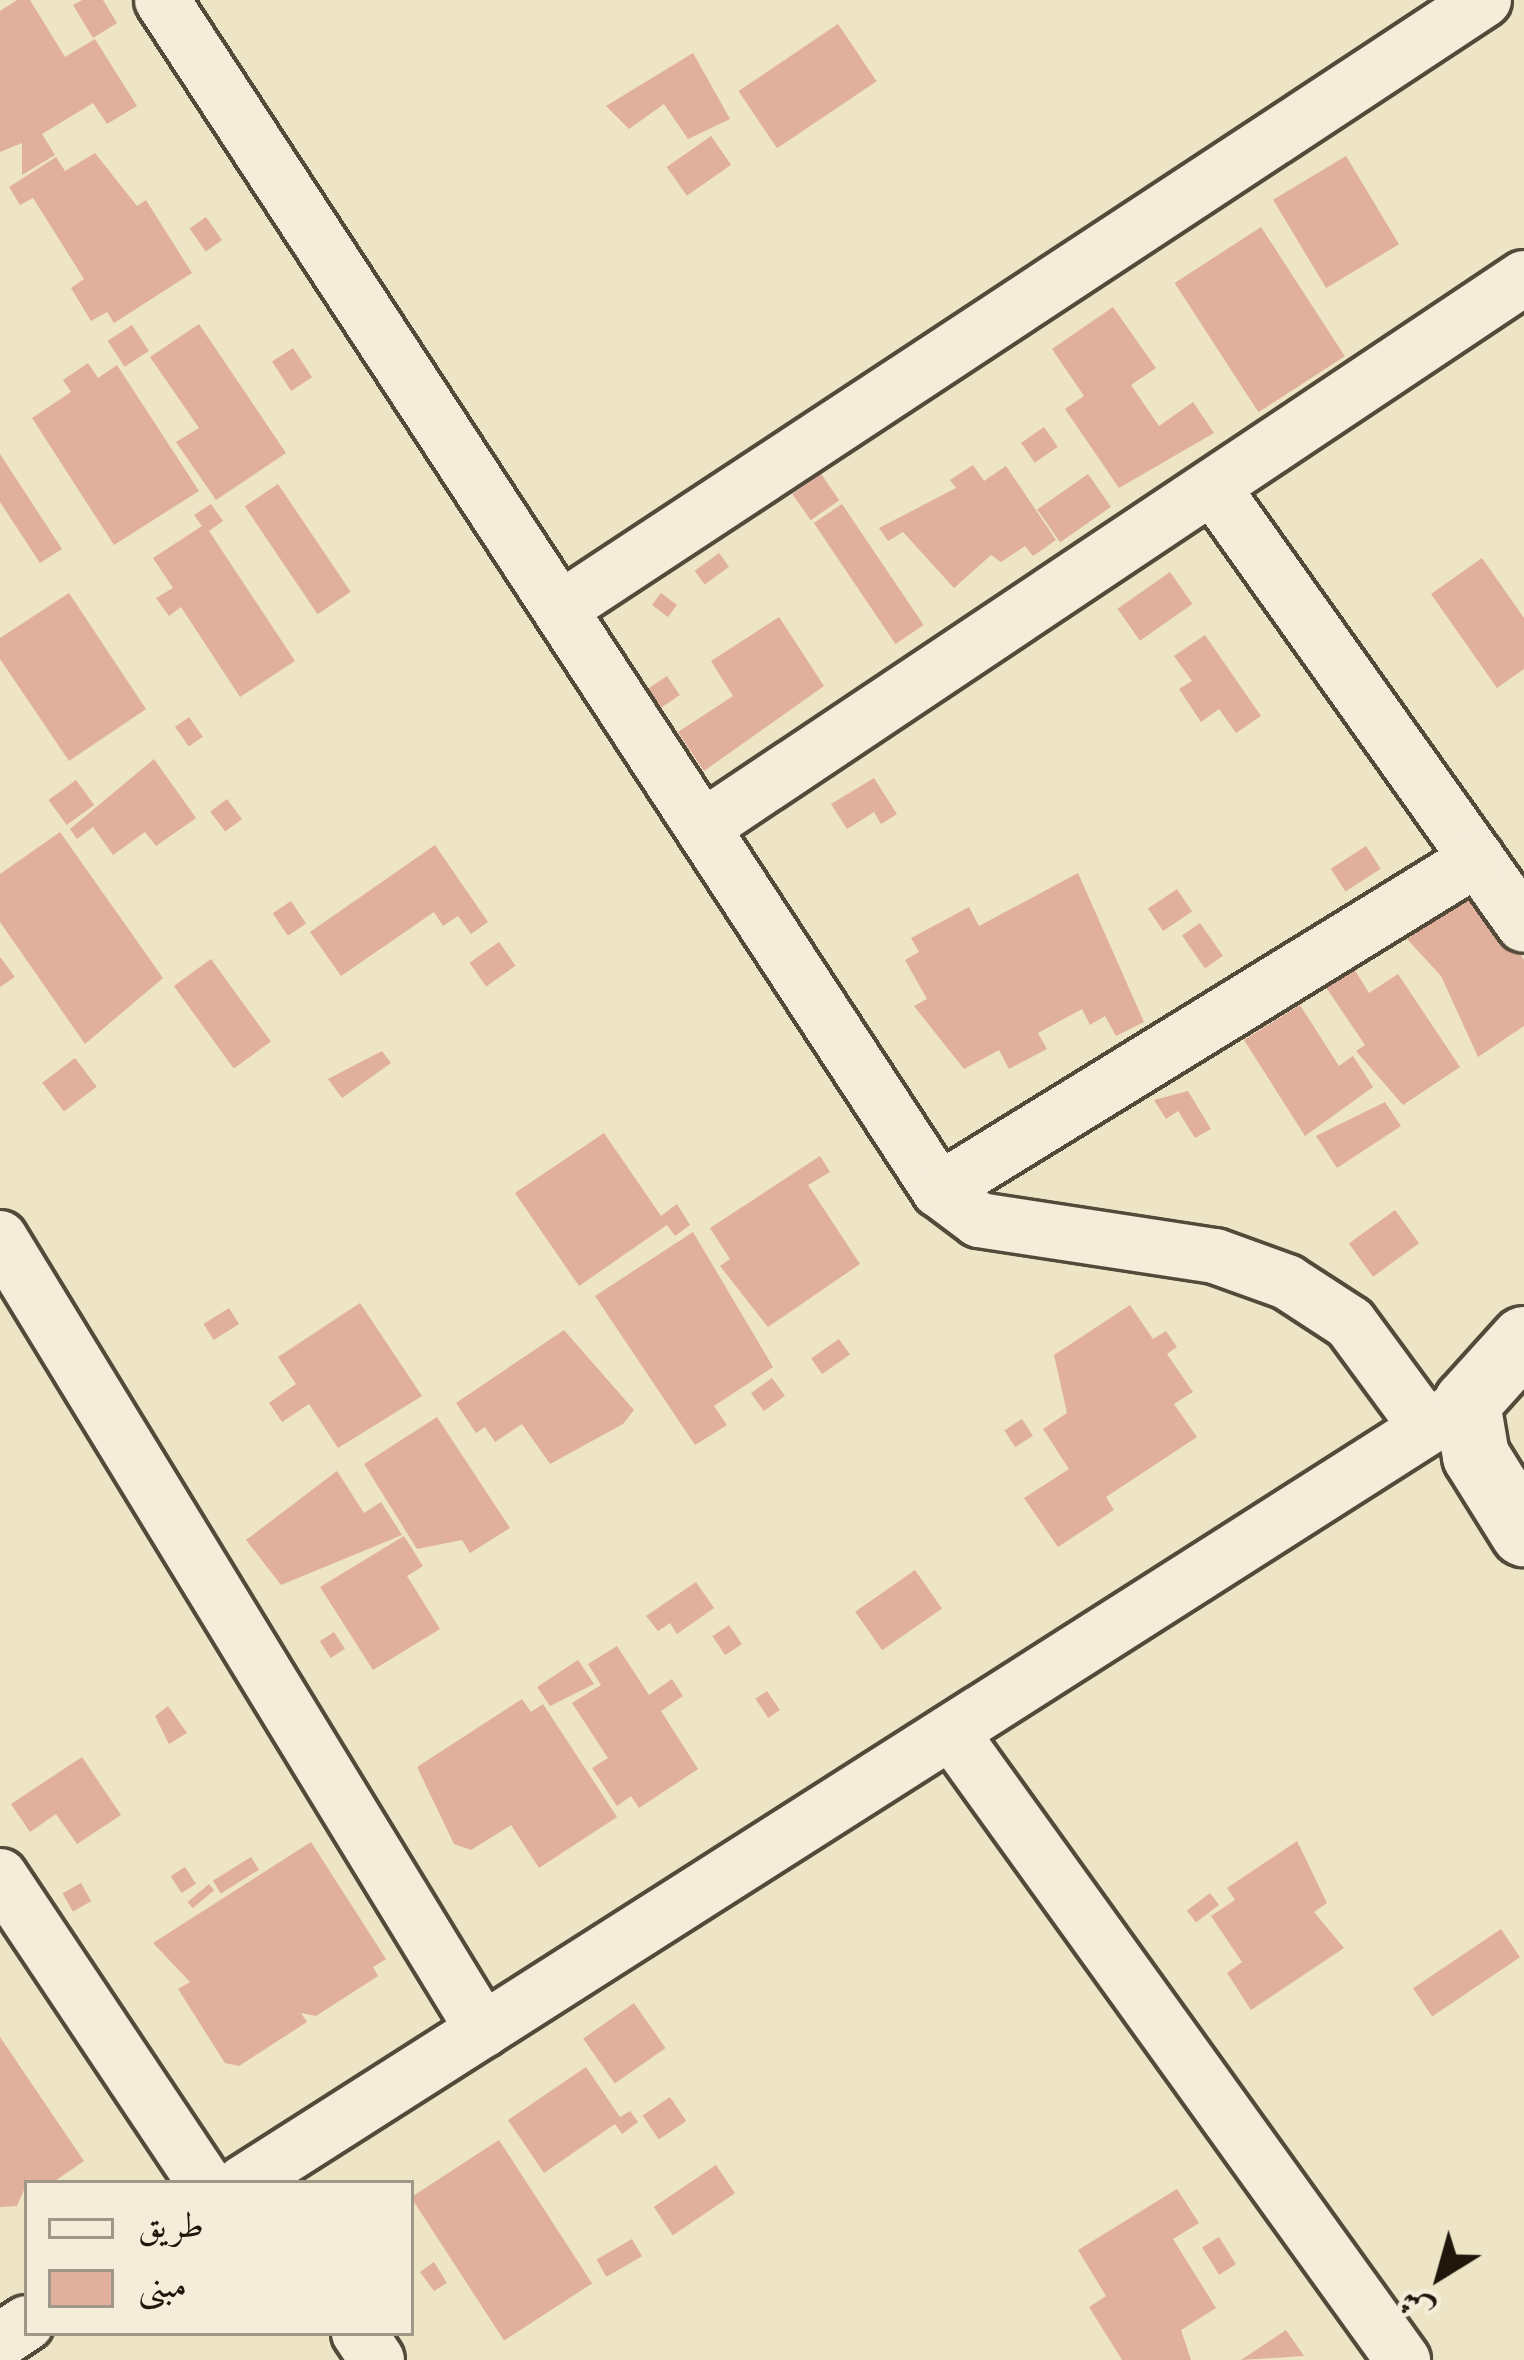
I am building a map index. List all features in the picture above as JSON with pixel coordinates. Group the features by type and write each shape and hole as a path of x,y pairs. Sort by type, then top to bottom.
{"street":[{"path":"162,0 706,825 939,1190 979,1220 1215,1256 1287,1282 1350,1323 1447,1416 1524,1533"},
{"path":"563,607 1484,0"},
{"path":"706,825 1216,492 1524,278"},
{"path":"1216,492 1524,925"},
{"path":"939,1190 1478,859"},
{"path":"0,1238 483,2030"},
{"path":"242,2180 1447,1416 1524,1340"},
{"path":"951,1732 1403,2360"},
{"path":"0,1876 239,2180"}],"building":[{"path":"17,0 30,0 65,57 95,39 137,106 107,124 93,103 42,134 55,155 22,175 22,143 0,152 0,11"},
{"path":"103,0 117,23 93,38 73,5"},
{"path":"838,24 877,81 777,148 739,91"},
{"path":"693,53 730,119 688,139 664,104 629,129 606,106"},
{"path":"711,136 731,165 687,196 667,167"},
{"path":"95,153 137,206 146,200 192,273 114,323 107,312 91,321 71,288 84,279 33,198 20,205 9,187 56,157 65,171"},
{"path":"1346,156 1399,244 1326,288 1273,200"},
{"path":"206,217 222,240 206,251 190,228"},
{"path":"1261,227 1345,356 1258,412 1175,283"},
{"path":"1113,307 1156,368 1131,385 1159,426 1193,402 1214,433 1119,488 1065,409 1084,396 1052,349"},
{"path":"199,324 286,453 216,500 176,442 199,428 150,357"},
{"path":"132,325 149,351 125,367 108,341"},
{"path":"293,348 312,377 291,391 272,362"},
{"path":"88,363 98,378 117,365 199,491 114,545 32,418 71,392 63,380"},
{"path":"1044,427 1058,447 1035,463 1021,443"},
{"path":"0,454 62,549 40,563 0,502"},
{"path":"973,465 984,481 1006,466 1056,540 1033,556 1025,546 1001,562 991,555 954,588 903,532 888,541 879,528 956,488 950,480"},
{"path":"821,474 839,500 811,520 792,494"},
{"path":"1088,474 1111,507 1060,542 1037,510"},
{"path":"278,484 351,592 318,614 245,506"},
{"path":"211,504 223,521 209,531 295,661 240,697 181,607 169,616 156,598 173,588 153,558 202,526 194,515"},
{"path":"842,504 924,625 895,644 814,523"},
{"path":"719,553 729,567 705,584 695,571"},
{"path":"1482,558 1524,618 1524,669 1497,688 1431,594"},
{"path":"1170,572 1192,604 1140,641 1118,609"},
{"path":"69,593 146,709 69,761 0,659 0,638"},
{"path":"661,593 677,605 668,617 652,605"},
{"path":"779,617 824,686 704,771 678,732 733,696 711,661"},
{"path":"1205,635 1261,716 1236,733 1219,709 1201,722 1179,689 1192,681 1174,656"},
{"path":"667,676 680,695 661,708 648,689"},
{"path":"189,717 203,737 189,746 175,727"},
{"path":"154,759 196,818 156,846 145,832 113,855 93,827 77,839 70,829"},
{"path":"874,778 897,814 881,824 874,812 847,829 831,804"},
{"path":"76,780 94,805 67,825 48,800"},
{"path":"227,799 242,819 225,832 210,812"},
{"path":"60,832 163,978 85,1044 0,922 0,874"},
{"path":"435,845 488,922 471,934 458,916 443,926 434,912 341,976 310,932"},
{"path":"1366,846 1381,869 1345,892 1331,869"},
{"path":"1078,873 1144,1022 1116,1036 1105,1016 1090,1025 1082,1009 1038,1033 1047,1049 1009,1069 999,1050 964,1069 914,1006 927,999 905,960 919,952 911,938 969,907 979,926"},
{"path":"1177,889 1192,911 1163,931 1148,909"},
{"path":"1477,891 1524,960 1524,1026 1478,1057 1441,976 1407,939"},
{"path":"291,901 306,923 288,936 273,913"},
{"path":"1200,923 1223,956 1205,968 1182,936"},
{"path":"499,942 516,966 486,986 470,963"},
{"path":"0,957 15,977 0,987"},
{"path":"211,959 271,1042 234,1069 174,986"},
{"path":"1351,964 1369,993 1398,974 1460,1067 1403,1105 1356,1051 1365,1045 1323,983"},
{"path":"1300,1005 1339,1066 1353,1056 1373,1087 1305,1136 1244,1040"},
{"path":"382,1051 391,1063 342,1098 328,1079"},
{"path":"75,1058 97,1087 64,1111 42,1083"},
{"path":"1188,1091 1211,1129 1195,1138 1178,1111 1166,1119 1154,1100"},
{"path":"1385,1102 1401,1126 1337,1168 1316,1136"},
{"path":"604,1133 661,1216 677,1204 690,1225 675,1236 667,1225 579,1286 515,1193"},
{"path":"820,1156 830,1172 808,1185 860,1264 768,1327 720,1266 730,1259 710,1228"},
{"path":"1395,1210 1419,1243 1373,1277 1349,1244"},
{"path":"693,1232 773,1367 714,1406 727,1425 695,1445 595,1296"},
{"path":"360,1303 422,1396 338,1448 309,1404 282,1422 269,1403 296,1384 278,1357"},
{"path":"1130,1305 1153,1339 1166,1331 1177,1347 1167,1354 1193,1392 1174,1404 1197,1437 1106,1497 1114,1510 1058,1547 1024,1498 1069,1469 1043,1429 1067,1413 1054,1355"},
{"path":"229,1308 239,1324 214,1340 204,1324"},
{"path":"564,1330 634,1410 623,1424 550,1464 522,1424 495,1442 485,1427 476,1433 456,1403"},
{"path":"839,1339 850,1355 822,1374 811,1359"},
{"path":"772,1378 785,1396 764,1411 751,1393"},
{"path":"437,1417 510,1528 470,1553 462,1540 417,1549 364,1464"},
{"path":"1022,1419 1033,1436 1015,1447 1004,1430"},
{"path":"337,1471 364,1513 381,1502 402,1535 281,1585 246,1540"},
{"path":"404,1536 423,1566 407,1576 440,1629 373,1670 320,1587"},
{"path":"915,1570 942,1609 882,1650 855,1612"},
{"path":"696,1582 714,1608 677,1634 670,1623 658,1631 646,1616"},
{"path":"729,1625 742,1644 725,1655 712,1636"},
{"path":"334,1632 345,1649 331,1658 320,1641"},
{"path":"617,1646 649,1695 672,1679 683,1696 661,1711 698,1769 639,1808 631,1796 617,1806 592,1768 608,1758 572,1703 601,1685 588,1664"},
{"path":"578,1660 594,1684 550,1706 537,1687"},
{"path":"767,1691 780,1710 768,1718 755,1699"},
{"path":"522,1699 531,1712 543,1704 617,1817 539,1868 511,1825 471,1850 454,1844 417,1767"},
{"path":"168,1706 187,1733 169,1744 155,1716"},
{"path":"82,1757 121,1815 77,1844 56,1814 30,1832 11,1804"},
{"path":"1297,1841 1327,1903 1314,1912 1344,1948 1251,2010 1227,1973 1242,1962 1211,1916 1235,1900 1227,1888"},
{"path":"311,1842 386,1959 373,1967 378,1976 316,2016 301,2013 307,2022 239,2066 225,2063 178,1989 190,1982 153,1943"},
{"path":"251,1857 259,1870 221,1894 213,1881"},
{"path":"185,1867 196,1884 182,1893 171,1876"},
{"path":"81,1883 91,1901 73,1912 63,1893"},
{"path":"209,1884 214,1890 193,1908 188,1902"},
{"path":"1210,1893 1219,1905 1196,1922 1187,1910"},
{"path":"1501,1929 1520,1957 1432,2016 1413,1988"},
{"path":"634,2003 666,2048 615,2084 583,2039"},
{"path":"0,2037 84,2161 56,2180 24,2180 17,2206 0,2207"},
{"path":"586,2067 620,2117 630,2111 638,2122 622,2134 615,2124 544,2173 508,2120"},
{"path":"670,2097 686,2121 659,2139 643,2115"},
{"path":"499,2140 592,2283 504,2341 414,2195"},
{"path":"716,2165 735,2193 673,2235 654,2207"},
{"path":"1177,2189 1199,2223 1173,2239 1216,2308 1181,2330 1191,2360 1122,2360 1089,2307 1106,2296 1078,2250"},
{"path":"1219,2237 1236,2264 1219,2275 1202,2248"},
{"path":"632,2239 642,2256 606,2277 596,2260"},
{"path":"434,2262 447,2283 434,2291 420,2272"},
{"path":"1286,2330 1304,2356 1241,2360"}]}
